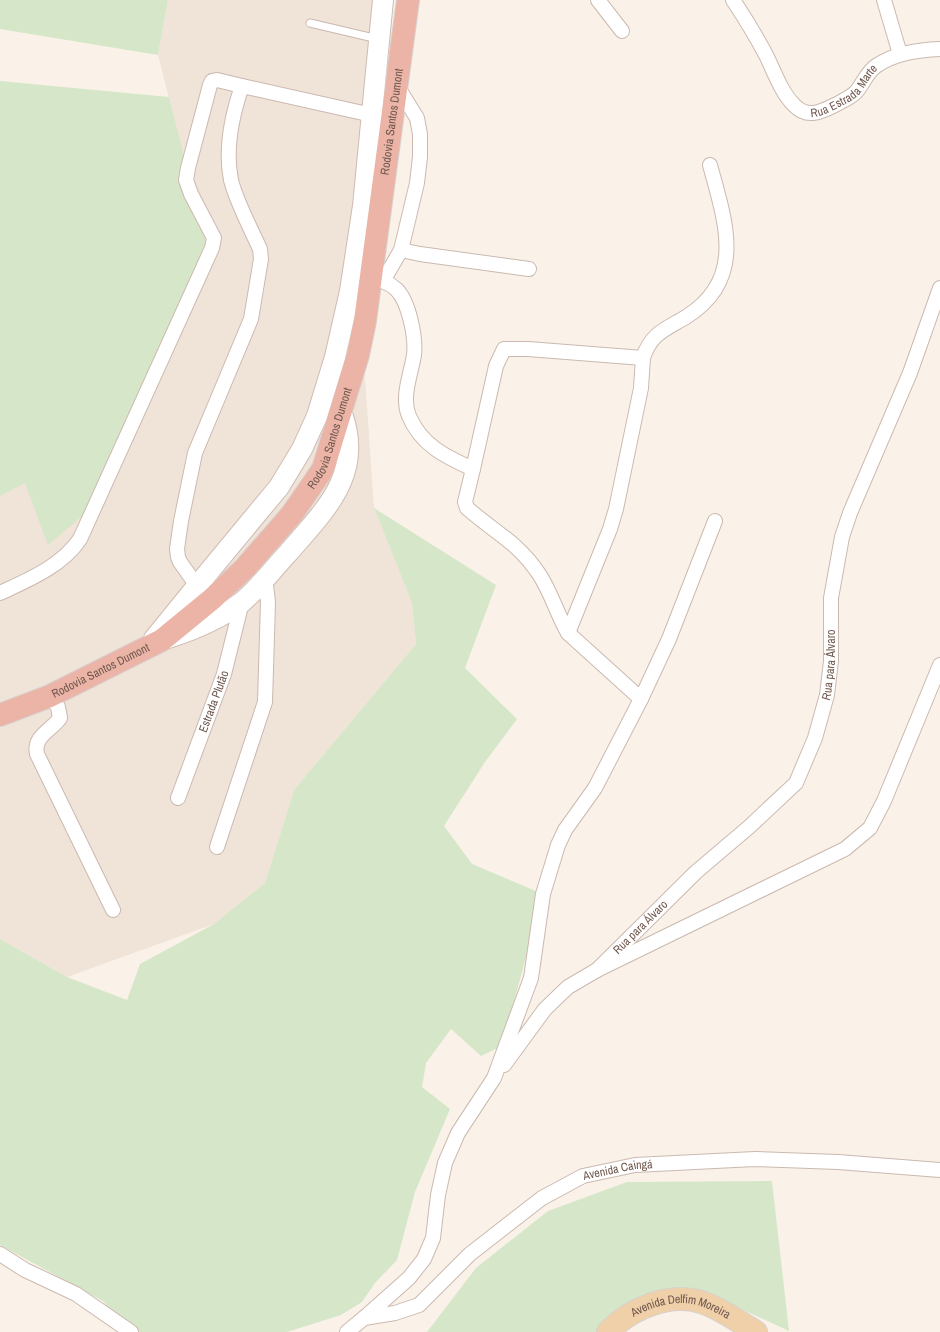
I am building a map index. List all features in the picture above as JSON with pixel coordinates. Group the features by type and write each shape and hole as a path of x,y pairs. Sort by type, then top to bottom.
{"highway":[{"name":"Rodovia Santos Dumont","path":"0,715 50,696 154,645 212,599 245,568 292,514 323,469 358,355 377,279 408,7"}],"main road":[{"name":"Avenida Delfim Moreira","path":"608,1332 614,1326 640,1310 671,1300 687,1300 702,1302 756,1332"}],"street":[{"path":"154,645 197,586 279,488 294,462 316,416 343,325 363,206 380,40 382,0"},
{"path":"598,0 622,31"},
{"name":"Rua Estrada Marte","path":"733,0 757,38 793,105 802,111 815,113 823,111 847,99 855,93 868,73 876,66 900,54 940,49"},
{"path":"884,0 900,54"},
{"path":"408,7 399,89 417,118 420,134 420,157 417,183 401,250 377,279 401,295 412,329 414,354 405,401 409,416 419,432 441,454 473,469"},
{"path":"0,593 33,578 64,557 73,549 80,539 212,248 214,238 191,194 186,180 212,81 217,80 372,115"},
{"path":"197,586 180,562 178,556 177,549 181,521 195,453 251,319 261,259 260,249 231,181 230,174 233,114 242,86"},
{"path":"568,633 610,529 616,509 641,388 643,358 648,344 662,330 701,306 717,287 724,269 728,244 723,215 710,165"},
{"path":"401,250 529,269"},
{"name":"Rua para Álvaro","path":"597,970 696,872 749,827 796,782 815,738 827,695 831,661 831,598 842,537 850,513 910,373 940,288"},
{"path":"641,699 568,633 559,619 541,576 531,563 507,538 467,508 464,502 473,469 496,366 504,349 528,349 643,358"},
{"path":"154,645 208,622 242,602 318,518 338,489 347,464 350,445 347,427 341,411"},
{"path":"294,462 305,462 323,469 338,489"},
{"path":"279,488 283,502 292,514 305,518 318,518"},
{"path":"494,1078 531,978 543,894 558,845 565,830 595,788 641,699 669,638 715,521"},
{"path":"217,847 265,702 268,602 265,578"},
{"name":"Estrada Plutão","path":"178,798 224,674 242,602"},
{"path":"364,1318 409,1278 424,1259 432,1238 438,1195 445,1163 458,1133 494,1078 545,1010 568,987 597,970 845,849 870,828 884,802 940,665"},
{"path":"50,696 58,707 60,718 37,740 37,754 113,910"},
{"name":"Avenida Caingá","path":"347,1332 364,1318 395,1312 418,1305 470,1254 542,1198 583,1176 635,1165 755,1159 838,1162 940,1170"},
{"path":"0,1254 26,1270 76,1294 131,1332"}],"lane":[{"path":"310,23 380,40"}],"shaded area":[{"path":"168,0 377,0 357,263 374,508 412,603 416,644 294,790 265,883 214,924 67,977 0,939 0,496 25,482 207,247 158,55"}],"green space":[{"path":"0,0 168,0 158,55 0,29"},
{"path":"0,81 169,97 207,247 95,505 48,545 25,483 0,496"},
{"path":"374,508 496,585 465,668 517,719 485,762 444,826 472,864 543,894 502,1046 481,1056 451,1029 426,1063 422,1087 450,1109 415,1192 397,1260 375,1283 362,1302 341,1315 287,1332 138,1332 119,1322 103,1301 0,1245 0,939 67,977 127,1000 140,964 214,924 265,883 294,790 416,644 412,603"},
{"path":"772,1181 789,1331 728,1303 671,1300 618,1332 427,1332 476,1268 548,1211 627,1182"}]}
